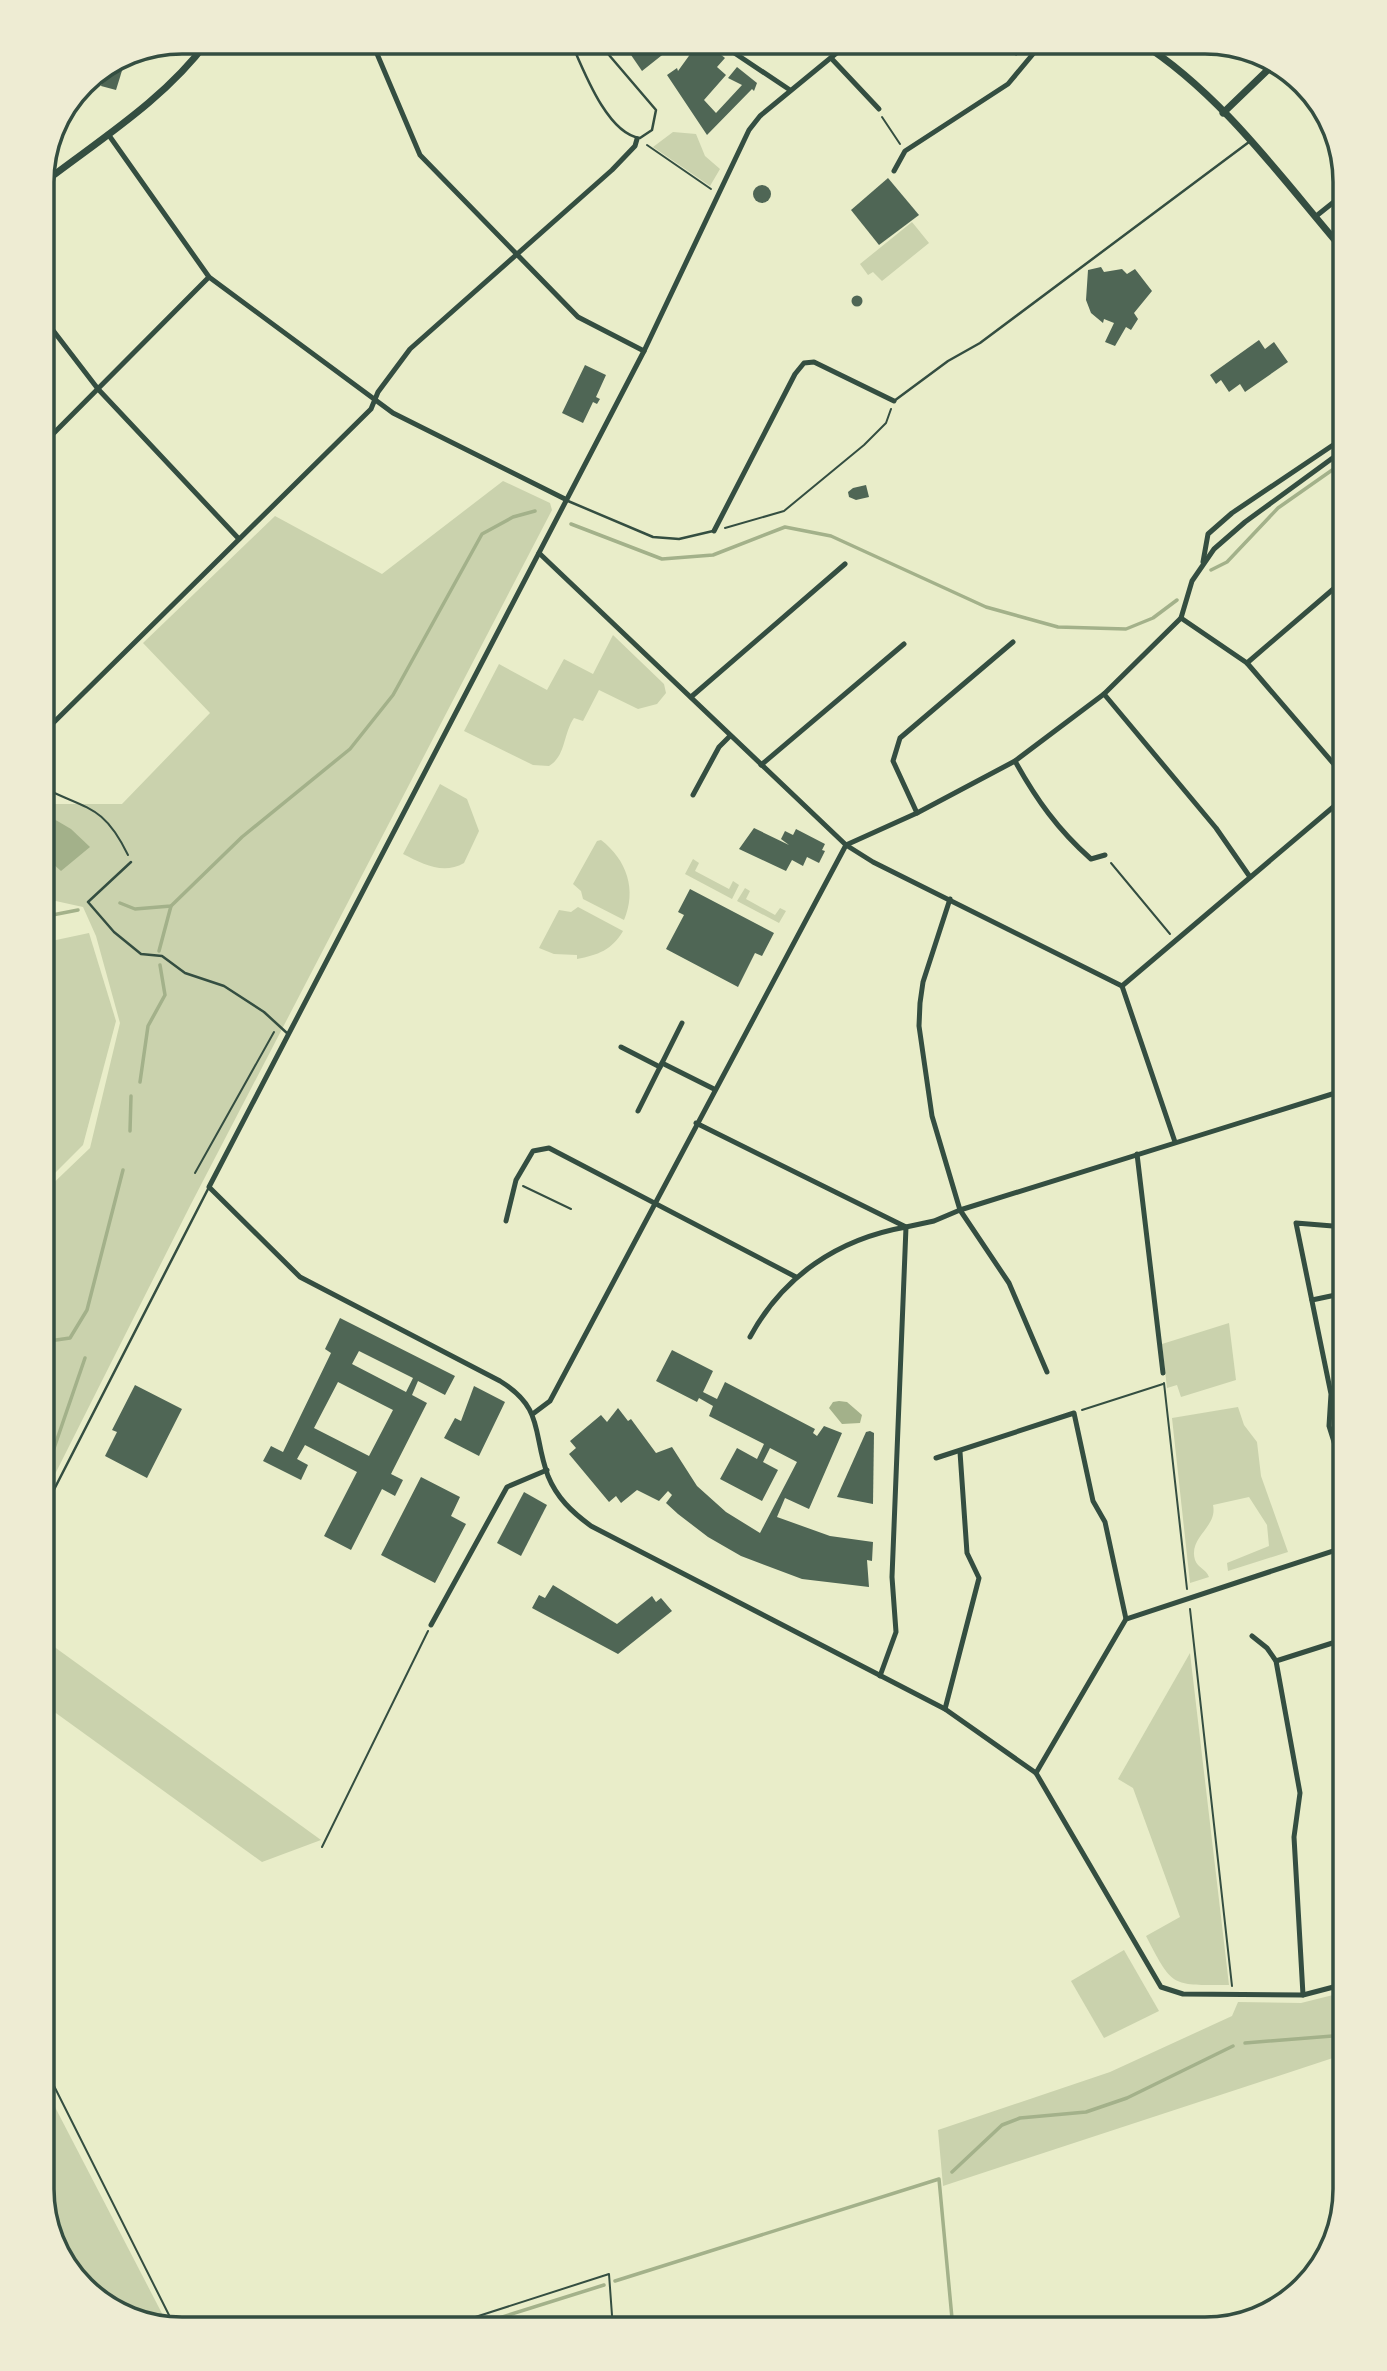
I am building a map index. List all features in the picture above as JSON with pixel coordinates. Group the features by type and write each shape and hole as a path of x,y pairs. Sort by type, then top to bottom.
{"main road":[{"path":"55,174 149,102 196,55"},
{"path":"1158,55 1184,73 1223,113 1333,238"},
{"path":"1223,113 1267,71"}],"street":[{"path":"378,55 420,156 578,317 644,351"},
{"path":"738,55 790,90"},
{"path":"834,55 760,116 733,163 644,351 209,1187 300,1278 500,1381 522,1396 534,1413 547,1470 560,1498 573,1513 591,1525 945,1709 1036,1773 1161,1987 1183,1994 1303,1994 1333,1987"},
{"path":"894,172 905,151 1008,84 1032,55"},
{"path":"831,58 879,109"},
{"path":"108,134 209,277 374,401 411,424 565,499"},
{"path":"55,721 353,427 410,349 619,164 637,139"},
{"path":"1315,217 1333,202"},
{"path":"55,432 209,277"},
{"path":"55,333 98,389 239,540"},
{"path":"714,531 795,374 804,363 814,362 894,401"},
{"path":"1203,564 1208,534 1233,513 1333,445"},
{"path":"534,1413 550,1401 846,845 917,813 1015,761 1104,694 1181,618 1192,581 1203,564 1245,522 1333,458"},
{"path":"539,553 846,845 873,862 1122,986 1175,1142"},
{"path":"691,697 845,564"},
{"path":"1247,663 1333,589"},
{"path":"1181,618 1247,663 1333,763"},
{"path":"917,813 893,761 900,738 1013,642"},
{"path":"761,765 904,644"},
{"path":"1104,694 1216,828 1250,877"},
{"path":"693,795 719,747 730,736"},
{"path":"1015,761 1039,804 1064,835 1091,859 1105,855"},
{"path":"1122,986 1333,807"},
{"path":"950,900 923,982 919,1026 932,1116 960,1210 1009,1283 1047,1372"},
{"path":"639,1111 681,1023"},
{"path":"621,1047 715,1089"},
{"path":"750,1337 765,1309 796,1277 842,1246 873,1233 934,1221 960,1210 1333,1094"},
{"path":"696,1123 906,1227"},
{"path":"506,1221 515,1185 533,1151 549,1148 796,1277"},
{"path":"1138,1154 1163,1373"},
{"path":"1333,1226 1296,1223 1331,1394 1329,1426 1333,1439"},
{"path":"880,1676 896,1632 892,1577 906,1227"},
{"path":"1312,1300 1333,1296"},
{"path":"936,1458 1074,1413 1093,1501 1105,1522 1126,1619"},
{"path":"945,1709 979,1578 967,1553 960,1452"},
{"path":"431,1626 507,1487 547,1470"},
{"path":"1036,1773 1126,1619 1333,1551"},
{"path":"1252,1636 1268,1648 1276,1661 1300,1793 1294,1837 1303,1994"},
{"path":"1276,1661 1333,1643"}],"lane":[{"path":"577,55 595,97 627,133 637,139 652,131 656,110 609,55"},
{"path":"894,401 948,361 980,343 1249,142"},
{"path":"565,499 653,537 679,540 714,531"},
{"path":"131,862 88,902 114,932 141,954 162,956 184,973 224,986 289,1035"},
{"path":"54,1489 209,1187"}],"path":[{"path":"885,123 894,136"},
{"path":"637,139 718,194"},
{"path":"714,531 784,511 886,423 894,401"},
{"path":"55,792 89,806 107,820 131,862"},
{"path":"1105,855 1175,941"},
{"path":"195,1173 278,1025"},
{"path":"515,1185 528,1187 571,1209"},
{"path":"1163,1373 1233,1994"},
{"path":"1074,1413 1164,1384"},
{"path":"322,1847 431,1626"},
{"path":"54,2086 169,2315"},
{"path":"478,2316 610,2274 612,2316"}],"shaded area":[{"path":"673,132 696,134 705,156 720,169 710,186 653,147"},
{"path":"912,222 929,243 882,281 873,272 868,275 860,264"},
{"path":"503,481 550,503 552,510 191,1204 54,1475 54,1182 90,1148 120,1023 96,936 83,907 55,901 55,804 122,804 210,713 143,643 275,516 382,574"},
{"path":"613,635 664,684 666,693 657,704 638,709 599,690 583,721 574,718 570,724 559,757 549,766 533,765 464,731 499,664 547,690 564,659 593,674"},
{"path":"440,784 467,799 479,831 464,863 448,868 426,864 403,854"},
{"path":"55,819 71,829 90,847 61,871 55,865"},
{"path":"601,840 617,857 627,876 630,898 624,920 583,899 581,891 573,884 597,841"},
{"path":"693,859 699,863 695,871 729,889 733,881 739,885 732,899 685,874"},
{"path":"745,888 750,891 746,899 775,915 780,908 786,911 779,923 737,901"},
{"path":"578,907 623,931 614,943 592,956 577,959 577,955 554,954 539,948 559,910 571,912"},
{"path":"89,933 116,1021 83,1145 55,1173 55,940"},
{"path":"1229,1323 1236,1380 1181,1397 1177,1385 1167,1388 1162,1344"},
{"path":"833,1402 847,1402 862,1415 860,1423 842,1424 829,1408"},
{"path":"1238,1407 1244,1425 1257,1442 1261,1476 1288,1552 1228,1571 1227,1563 1269,1546 1267,1525 1249,1497 1213,1505 1211,1520 1199,1538 1194,1552 1196,1563 1209,1577 1190,1583 1172,1418"},
{"path":"54,1647 321,1840 262,1862 54,1712"},
{"path":"1190,1653 1229,1985 1184,1983 1176,1980 1162,1966 1146,1936 1180,1917 1133,1788 1118,1779"},
{"path":"1124,1950 1159,2011 1104,2038 1071,1981"},
{"path":"1333,1995 1333,2058 943,2186 938,2130 1110,2072 1232,2016 1238,2002 1301,2003"},
{"path":"54,2105 163,2315 141,2310 111,2295 86,2273 67,2245 57,2214 54,2189"}],"building":[{"path":"631,55 662,55 642,71"},
{"path":"690,55 721,55 725,58 717,67 726,75 704,100 716,113 742,85 728,78 737,67 757,83 754,91 752,89 707,135 667,75 677,68 678,71"},
{"path":"123,69 116,90 101,86 104,81"},
{"path":"888,178 919,215 879,245 851,210"},
{"path":"758,185 766,185 771,194 769,201 758,203 753,198 753,190"},
{"path":"1101,267 1104,272 1122,269 1127,274 1135,269 1152,291 1134,313 1138,319 1131,330 1126,327 1115,346 1105,342 1114,323 1104,319 1103,323 1091,313 1086,300 1088,270"},
{"path":"857,295 863,301 857,307 851,301"},
{"path":"1259,340 1265,349 1274,342 1288,362 1245,392 1240,384 1229,392 1221,380 1216,384 1210,375"},
{"path":"585,365 606,375 596,397 600,399 597,404 593,402 583,423 562,413"},
{"path":"866,485 869,497 856,500 849,497 848,492 853,488"},
{"path":"754,828 789,845 781,839 785,831 793,835 796,829 825,844 822,850 825,851 819,863 807,857 803,866 792,860 786,871 739,849"},
{"path":"690,889 774,933 762,956 755,953 738,987 666,949 684,915 678,912"},
{"path":"340,1318 455,1376 445,1395 418,1381 412,1395 427,1403 391,1474 403,1480 395,1496 382,1489 351,1550 324,1536 357,1472 305,1445 297,1459 308,1465 301,1480 263,1461 271,1446 283,1452 331,1353 325,1349","holes":["359,1351 413,1378 406,1392 352,1364","338,1382 393,1410 369,1456 314,1428"]},
{"path":"672,1350 713,1371 703,1392 717,1399 725,1382 815,1429 813,1433 817,1436 824,1426 842,1433 809,1509 785,1498 777,1517 830,1536 873,1542 872,1561 867,1560 869,1587 802,1579 741,1556 708,1537 678,1514 666,1503 672,1495 668,1491 659,1501 637,1490 621,1503 616,1496 609,1502 569,1454 576,1448 570,1441 601,1415 607,1422 618,1408 628,1421 631,1419 656,1453 672,1447 697,1486 726,1512 760,1533 797,1462 770,1448 763,1462 778,1470 762,1501 720,1479 737,1448 757,1459 764,1444 709,1416 713,1406 699,1398 697,1402 656,1381"},
{"path":"135,1385 182,1409 147,1478 105,1456 117,1432 112,1430"},
{"path":"474,1386 505,1402 479,1456 444,1438 455,1418 461,1421"},
{"path":"866,1432 874,1433 873,1504 837,1497"},
{"path":"421,1477 460,1497 451,1516 466,1524 435,1583 381,1555"},
{"path":"524,1492 547,1505 521,1556 497,1543"},
{"path":"553,1585 617,1624 652,1596 656,1602 661,1598 672,1611 618,1654 532,1608 539,1595 545,1598"}],"waterway":[{"path":"1211,570 1227,562 1278,508 1333,469"},
{"path":"120,903 135,909 171,906 242,837 350,749 393,695 482,534 513,517 535,511"},
{"path":"571,524 662,559 713,555 785,527 831,536 986,607 1058,627 1126,629 1153,618 1177,600"},
{"path":"159,951 171,906"},
{"path":"55,915 78,910"},
{"path":"140,1082 148,1026 165,995 160,965"},
{"path":"130,1131 131,1096"},
{"path":"54,1340 70,1338 87,1310 123,1170"},
{"path":"54,1447 85,1358"},
{"path":"1245,2043 1333,2036"},
{"path":"952,2172 1002,2125 1020,2118 1086,2112 1127,2098 1233,2046"},
{"path":"615,2281 939,2179 952,2317"},
{"path":"504,2316 604,2285"}]}
